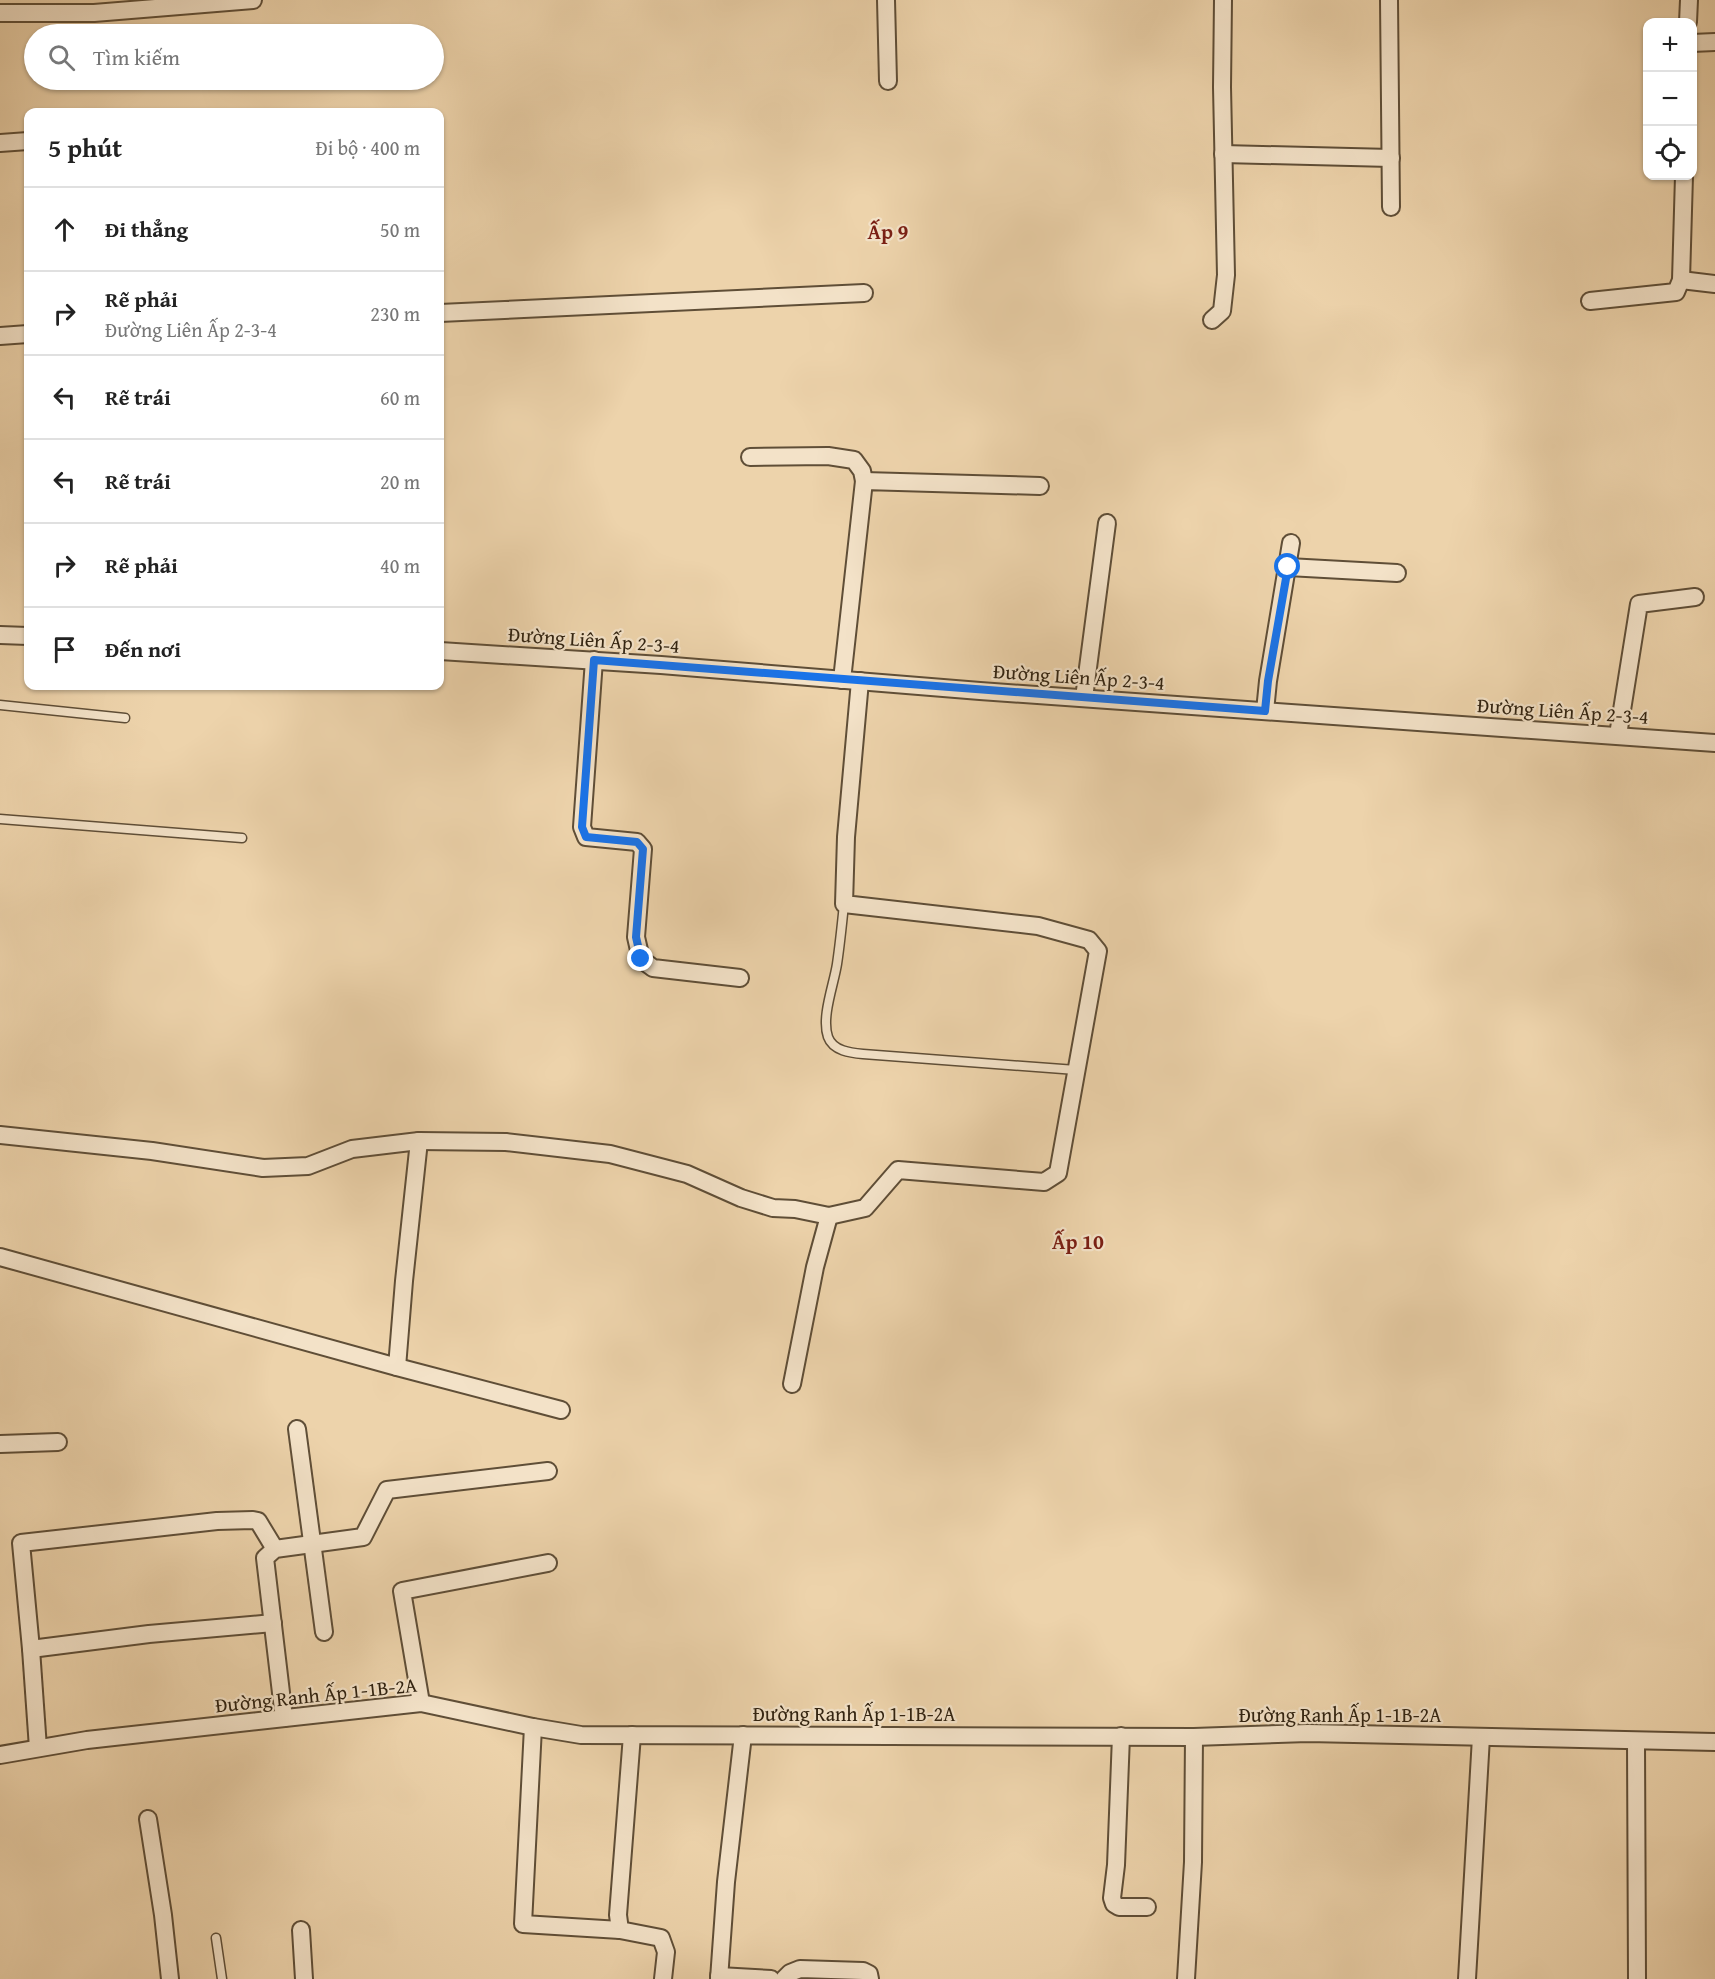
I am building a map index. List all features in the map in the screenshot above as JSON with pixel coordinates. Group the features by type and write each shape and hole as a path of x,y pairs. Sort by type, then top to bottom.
{"street":[{"path":"0,13 94,6 253,0"},
{"path":"886,0 888,81"},
{"path":"1212,320 1222,311 1226,275 1223,0"},
{"path":"1389,0 1391,207"},
{"path":"1688,18 1689,0"},
{"path":"1697,43 1715,42"},
{"path":"0,143 24,141"},
{"path":"1223,154 1390,158"},
{"path":"1590,301 1677,292 1681,280 1684,180"},
{"path":"1681,280 1715,284"},
{"path":"444,313 864,293"},
{"path":"0,336 24,334"},
{"path":"750,457 828,456 854,460 862,471 864,481 842,680"},
{"path":"864,481 1040,486"},
{"path":"1084,698 1107,523"},
{"path":"1265,711 1292,543"},
{"path":"1288,567 1397,573"},
{"path":"1618,735 1640,604 1695,597"},
{"path":"0,635 24,636"},
{"name":"Đường Liên Ấp 2-3-4","path":"444,651 594,660 1715,743"},
{"path":"594,660 582,827 586,837 637,842 643,849 636,937 641,959 653,968 740,978"},
{"path":"0,1136 152,1152 263,1168 308,1166 352,1149 419,1141 506,1142 610,1154 687,1174 741,1198 773,1208 795,1209 829,1216 865,1208 898,1170 1044,1182 1058,1173 1098,962 1098,951 1089,940 1038,926 844,904 846,837 860,681"},
{"path":"397,1368 419,1141"},
{"path":"792,1384 814,1267 829,1216"},
{"path":"0,1257 397,1368 561,1410"},
{"path":"297,1429 324,1632"},
{"path":"0,1444 58,1442"},
{"path":"284,1718 265,1558 275,1549 363,1537 387,1491 548,1471"},
{"path":"38,1748 21,1544 217,1521 253,1520 258,1521 275,1549"},
{"path":"421,1703 402,1591 549,1563"},
{"path":"31,1649 149,1634 273,1623"},
{"name":"Đường Ranh Ấp 1-1B-2A","path":"0,1755 87,1740 421,1703 580,1735 1194,1737 1308,1732 1715,1742"},
{"path":"533,1727 523,1924 620,1930 661,1938 666,1952 663,1979"},
{"path":"620,1930 618,1915 632,1735"},
{"path":"743,1735 726,1882 719,1977 771,1979"},
{"path":"1121,1736 1116,1865 1112,1898 1114,1904 1119,1907 1147,1907"},
{"path":"1186,1979 1193,1862 1194,1737"},
{"path":"1467,1979 1481,1737"},
{"path":"1636,1741 1637,1979"},
{"path":"148,1819 170,1979"},
{"path":"301,1930 304,1979"},
{"path":"784,1979 790,1973 800,1969 863,1971 869,1974 870,1979"}],"lane":[{"path":"0,705 125,718"},
{"path":"0,819 242,838"},
{"path":"844,904 837,965 827,1005 828,1036 838,1048 863,1054 1076,1070"},
{"path":"216,1938 222,1979"}],"district":[{"name":"Ấp 9","path":"888,232"},
{"name":"Ấp 10","path":"1078,1242"}],"route":[{"path":"641,959 636,937 643,849 637,842 586,837 582,827 594,660 1265,711 1288,567"}]}
